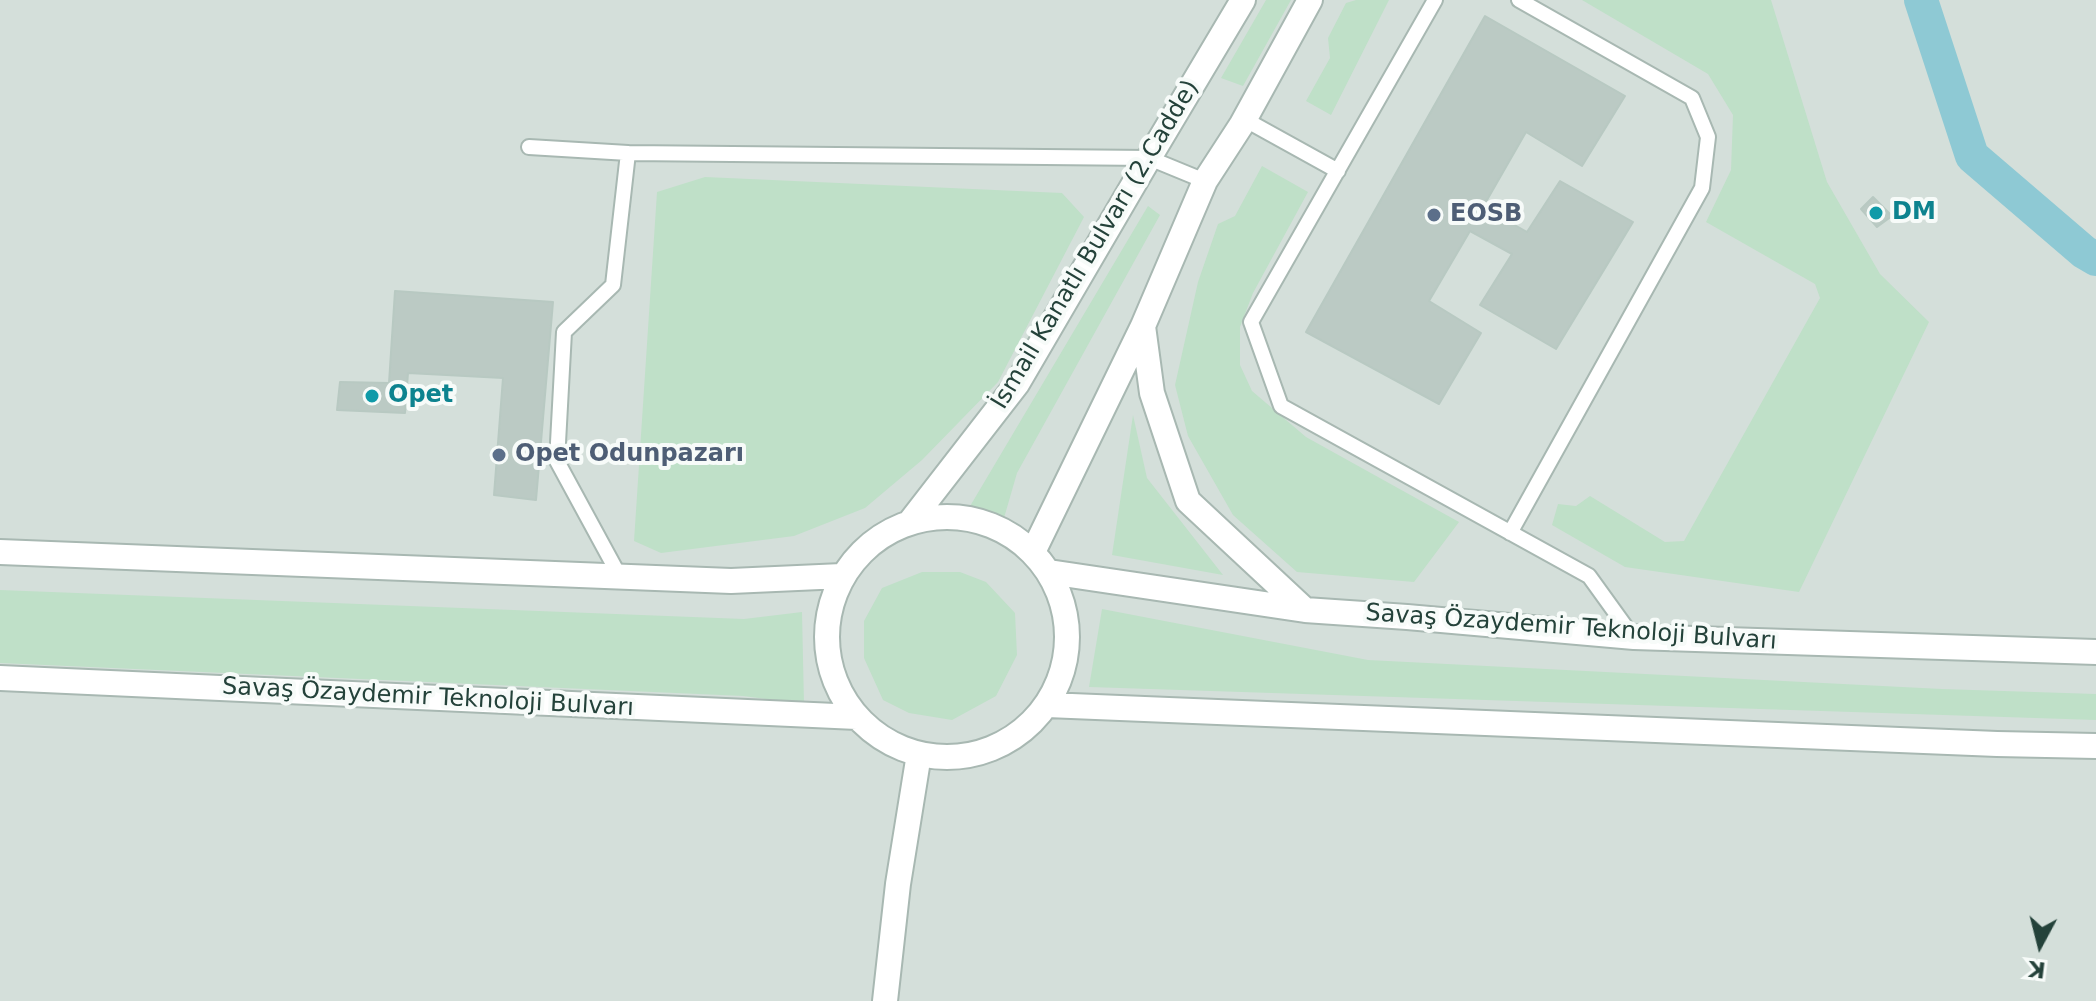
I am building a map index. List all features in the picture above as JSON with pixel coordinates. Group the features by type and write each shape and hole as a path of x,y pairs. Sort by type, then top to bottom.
{"street":[{"name":"İsmail Kanatlı Bulvarı (2.Cadde)","path":"910,522 1017,384 1243,0"},
{"path":"1033,552 1143,326 1205,181 1244,119 1310,0"},
{"path":"1143,326 1152,393 1188,501 1305,610"},
{"path":"943,516 976,520 1007,532 1033,552 1049,572 1063,604 1068,639 1062,674 1047,705 1022,732 991,749 955,757 919,754 885,741 857,717 836,686 827,649 828,612 842,576 871,543 910,522 943,516"},
{"path":"0,552 731,581 842,576"},
{"name":"Savaş Özaydemir Teknoloji Bulvarı","path":"1049,572 1305,610 1634,637 2096,652"},
{"name":"Savaş Özaydemir Teknoloji Bulvarı","path":"0,678 857,717"},
{"path":"1047,705 2096,746"},
{"path":"885,1001 898,884 919,754"}],"lane":[{"path":"1435,0 1251,322 1281,406 1589,576 1634,637"},
{"path":"1510,533 1702,188 1708,137 1692,98 1519,0"},
{"path":"1244,119 1338,171"},
{"path":"529,147 628,153 1149,158 1205,181"},
{"path":"620,577 557,461 564,332 613,285 628,153"}],"shaded area":[{"path":"0,0 2096,0 2096,1001 0,1001"}],"green space":[{"path":"1266,0 1291,0 1243,86 1221,78"},
{"path":"1389,0 1331,115 1306,101 1330,58 1328,38 1346,3"},
{"path":"1582,0 1771,0 1827,182 1880,274 1929,322 1799,592 1625,567 1552,525 1558,504 1576,506 1590,496 1665,542 1684,541 1820,298 1815,284 1706,222 1731,170 1733,115 1708,74"},
{"path":"1262,166 1308,192 1253,293 1240,327 1240,365 1252,391 1306,437 1459,522 1414,582 1297,572 1233,515 1188,436 1175,385 1198,282 1218,224 1235,216"},
{"path":"705,177 1062,193 1084,217 998,382 922,460 865,508 794,536 661,553 634,541 657,192"},
{"path":"1148,206 1160,215 1017,473 1004,518 963,518"},
{"path":"1133,415 1147,478 1223,575 1112,555"},
{"path":"922,572 960,572 986,582 1015,613 1017,655 996,696 952,720 909,713 883,700 864,658 864,621 882,588"},
{"path":"0,590 744,619 802,612 804,704 743,696 0,663"},
{"path":"1102,609 1368,660 2096,694 2096,720 1089,687"}],"building":[{"name":"EOSB","path":"1485,16 1625,96 1582,166 1526,132 1483,207 1527,232 1560,181 1633,222 1556,349 1480,305 1512,254 1470,231 1429,301 1481,333 1439,404 1306,332"},
{"name":"DM","path":"1873,197 1892,216 1877,227 1861,209"},
{"name":"Opet","path":"395,291 553,302 536,500 494,495 503,378 408,373 405,413 337,410 340,382 389,383"}],"waterway":[{"path":"1921,0 1972,156 2096,259"}],"place":[{"name":"DM","path":"1876,213"},
{"name":"EOSB","path":"1434,215"},
{"name":"Opet","path":"372,396"},
{"name":"Opet Odunpazarı","path":"499,455"}]}
